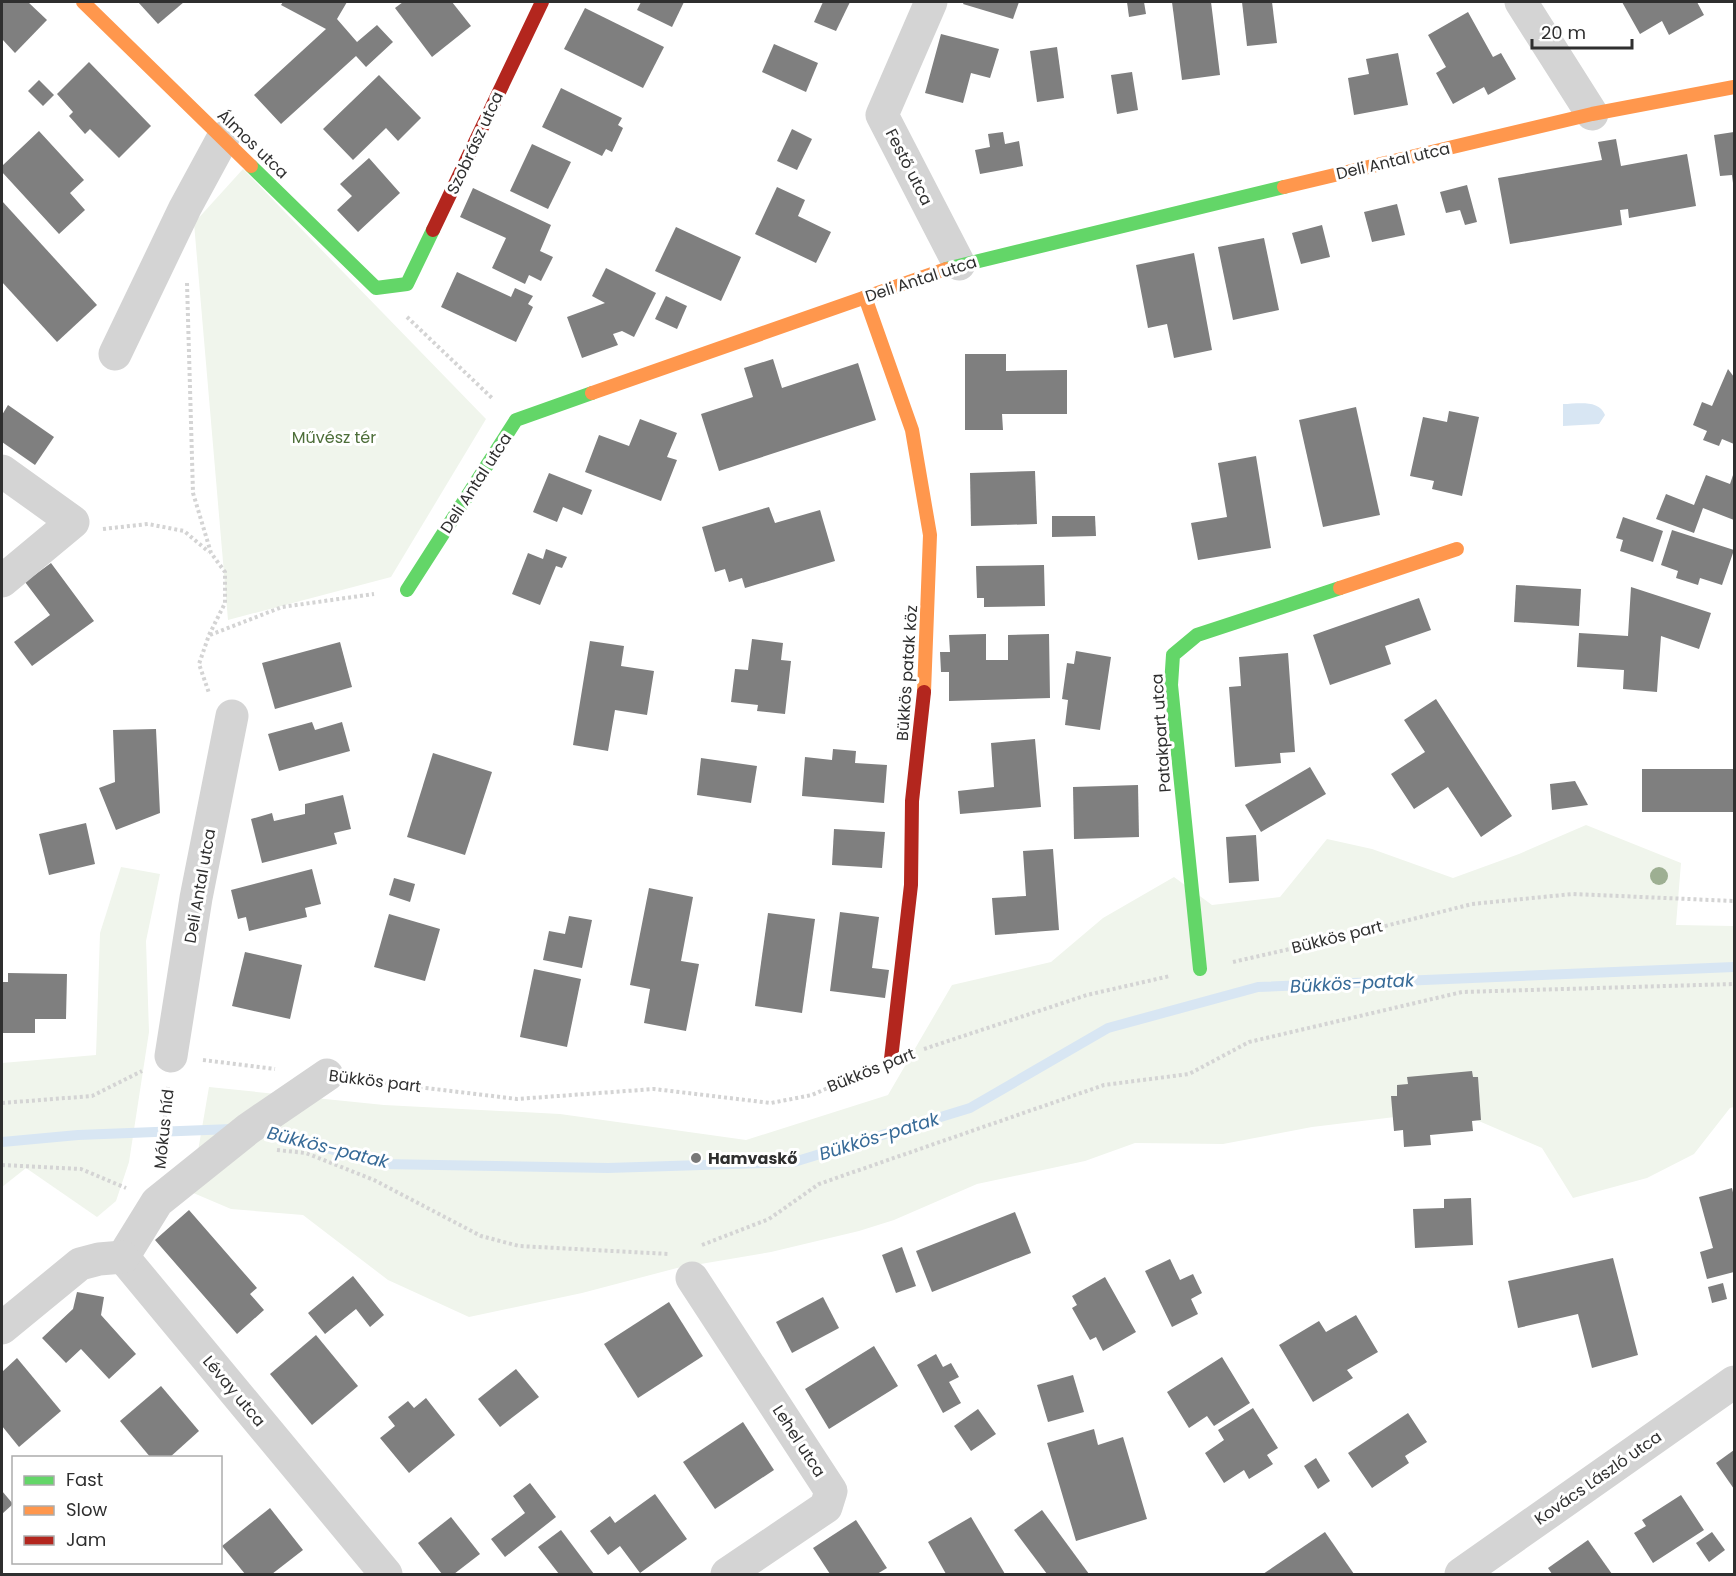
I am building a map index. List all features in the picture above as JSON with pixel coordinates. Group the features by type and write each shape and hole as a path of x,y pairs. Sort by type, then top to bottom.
{"street":[{"name":"Álmos utca","path":"83,2 376,288"},
{"name":"Szobrász utca","path":"376,288 407,284 542,2"},
{"name":"Festő utca","path":"931,2 882,115 959,264"},
{"path":"1521,2 1592,114"},
{"name":"Deli Antal utca","path":"407,590 516,420 959,264 1592,114 1734,87"},
{"path":"115,354 185,208 223,138"},
{"name":"Bükkös patak köz","path":"865,297 912,430 930,535 926,674 912,801 911,885 891,1059"},
{"path":"2,471 73,522 2,580"},
{"name":"Patakpart utca","path":"1200,969 1171,685 1173,655 1197,634 1457,549"},
{"name":"Deli Antal utca","path":"171,1056 196,898 232,716"},
{"path":"2,1328 80,1264 99,1259 123,1257 157,1202 248,1129 327,1076"},
{"name":"Lévay utca","path":"123,1257 386,1575"},
{"name":"Lehel utca","path":"688,1260 831,1491 826,1507 728,1575"},
{"name":"Kovács László utca","path":"1475,1571 1734,1382"}],"path":[{"path":"187,279 193,494 211,553"},
{"path":"376,288 516,420"},
{"path":"73,522 107,530 148,524 184,531 211,553 225,572 225,603 209,635 199,664 210,694 232,716"},
{"path":"209,635 282,607 407,590"},
{"name":"Bükkös part","path":"171,1056 517,1099 654,1089 771,1103 812,1095 891,1059 1087,995 1342,937 1472,904 1573,894 1734,901"},
{"path":"276,1150 306,1153 374,1180 481,1236 519,1246 688,1260 769,1219 819,1184 1104,1085 1189,1074 1249,1042 1462,992 1734,984"},
{"path":"2,1103 92,1096 171,1056"},
{"name":"Mókus híd","path":"157,1202 171,1056"},
{"path":"2,1166 81,1169 157,1202"}],"green space":[{"name":"Művész tér","path":"243,169 486,419 391,577 228,620 194,223"},
{"path":"1586,825 1681,863 1676,925 1734,926 1734,1107 1730,1108 1694,1154 1647,1178 1573,1198 1542,1148 1453,1110 1312,1127 1223,1144 1135,1143 1085,1161 977,1184 894,1220 859,1231 771,1252 677,1268 582,1293 469,1317 388,1280 303,1215 231,1209 191,1192 209,1087 384,1105 560,1114 746,1140 888,1095 952,985 1051,962 1103,918 1174,877 1212,905 1280,897 1327,839 1372,849 1453,878 1519,854"},
{"path":"121,867 160,874 146,941 149,1032 129,1162 116,1201 97,1217 26,1168 2,1187 2,1063 96,1055 100,933"}],"water":[{"path":"1563,404 1593,404 1605,415 1599,424 1563,426"}],"building":[{"path":"2,2 28,2 47,20 15,53 2,39"},
{"path":"138,2 184,2 158,24"},
{"path":"283,2 347,2 337,19 357,42 377,25 393,42 366,67 356,56 281,124 254,95 326,29 281,5"},
{"path":"403,2 452,2 471,26 432,57 395,8"},
{"path":"641,2 684,2 672,27 637,10"},
{"path":"823,2 850,2 836,31 814,22"},
{"path":"964,2 1019,2 1013,19 963,4"},
{"path":"1127,2 1144,2 1146,14 1129,17"},
{"path":"1172,2 1211,2 1220,75 1182,80"},
{"path":"1242,2 1272,2 1277,43 1247,46"},
{"path":"1622,2 1697,2 1704,15 1669,35 1662,21 1640,34"},
{"path":"585,8 664,47 643,88 564,49"},
{"path":"1468,12 1493,57 1501,53 1516,79 1488,95 1484,87 1453,104 1436,73 1446,67 1428,35"},
{"path":"941,34 999,49 990,78 971,73 963,103 925,93"},
{"path":"774,44 818,63 806,92 762,72"},
{"path":"1057,47 1064,98 1037,102 1030,51"},
{"path":"1398,53 1408,105 1354,115 1348,78 1369,74 1366,59"},
{"path":"89,62 151,126 119,158 90,129 85,134 69,116 73,112 57,94"},
{"path":"1132,72 1138,110 1117,114 1111,75"},
{"path":"379,75 421,118 398,141 386,128 353,160 323,129"},
{"path":"39,80 54,95 43,106 28,91"},
{"path":"561,88 622,118 618,125 623,128 612,152 606,149 602,156 542,127"},
{"path":"792,129 812,139 797,170 777,161"},
{"path":"39,131 84,180 70,193 85,210 59,234 2,172 2,166"},
{"path":"1003,132 1005,144 1019,141 1023,166 980,174 975,150 990,147 988,134"},
{"path":"1734,132 1733,183 1732,175 1720,176 1714,135"},
{"path":"1616,139 1621,166 1687,154 1696,206 1629,218 1628,209 1620,210 1622,225 1510,244 1498,178 1602,160 1598,142"},
{"path":"532,144 571,162 548,209 510,191"},
{"path":"369,158 400,193 358,232 337,210 352,196 340,184"},
{"path":"1467,185 1477,222 1465,225 1460,210 1446,213 1440,192"},
{"path":"777,187 805,200 798,216 831,232 816,263 755,234"},
{"path":"473,188 551,225 540,251 553,257 541,281 529,275 525,284 492,268 506,238 460,217"},
{"path":"2,201 97,305 57,342 2,282"},
{"path":"1397,204 1405,235 1372,242 1364,212"},
{"path":"1322,225 1330,257 1301,264 1292,233"},
{"path":"676,227 741,257 721,301 655,271"},
{"path":"1264,238 1279,310 1233,320 1218,247"},
{"path":"1194,253 1212,350 1174,358 1167,324 1148,328 1136,265"},
{"path":"606,268 656,293 634,337 622,331 613,334 618,345 582,358 567,317 605,303 592,296"},
{"path":"457,272 511,297 515,288 533,296 528,304 533,307 516,342 441,307"},
{"path":"666,296 687,306 677,329 655,319"},
{"path":"965,354 1006,354 1006,371 1067,370 1067,414 1002,414 1003,430 965,430"},
{"path":"773,359 782,388 858,363 876,420 719,471 701,414 753,397 744,368"},
{"path":"1728,369 1734,377 1734,444 1722,439 1719,446 1703,440 1707,431 1693,425 1702,402 1712,406"},
{"path":"8,405 54,437 35,465 2,442 2,415"},
{"path":"1356,407 1380,515 1323,527 1299,420"},
{"path":"1449,411 1479,417 1462,496 1432,489 1434,481 1410,476 1423,417 1447,422"},
{"path":"640,419 677,433 667,457 677,460 661,501 585,472 599,435 629,446"},
{"path":"1256,456 1271,548 1198,560 1191,523 1227,517 1218,463"},
{"path":"1035,471 1037,524 971,526 970,473"},
{"path":"1734,472 1734,520 1703,508 1694,533 1656,519 1666,494 1694,505 1706,475 1730,484"},
{"path":"549,473 592,490 582,515 563,507 557,522 533,512"},
{"path":"769,507 775,523 820,510 835,561 745,588 742,578 729,582 725,569 715,572 702,527"},
{"path":"1052,516 1095,516 1096,536 1052,537"},
{"path":"1623,517 1663,531 1653,562 1620,551 1623,540 1616,538"},
{"path":"1672,530 1734,550 1722,585 1700,578 1698,585 1676,578 1678,571 1661,565"},
{"path":"546,549 567,557 562,568 556,566 540,605 512,594 528,553 543,559"},
{"path":"51,563 94,621 32,666 14,642 50,615 25,582"},
{"path":"1044,565 1045,606 984,607 984,598 977,598 976,566"},
{"path":"1516,585 1581,589 1579,626 1514,622"},
{"path":"1631,587 1711,613 1699,649 1661,636 1657,692 1623,689 1624,670 1577,667 1579,633 1628,636"},
{"path":"1419,598 1431,630 1385,646 1391,664 1330,685 1313,635"},
{"path":"986,634 986,660 1008,660 1008,635 1049,634 1050,698 949,701 949,672 941,672 940,652 950,652 949,635"},
{"path":"752,639 783,643 781,660 791,661 785,714 757,711 758,705 731,702 735,669 748,670"},
{"path":"590,641 624,646 621,666 654,671 647,715 615,710 608,751 573,745"},
{"path":"340,642 352,687 275,709 262,663"},
{"path":"1076,651 1111,657 1100,730 1065,725 1068,700 1062,699 1067,663 1074,664"},
{"path":"1288,653 1295,752 1280,753 1281,763 1235,767 1229,687 1241,686 1239,657"},
{"path":"1436,699 1512,816 1481,837 1448,787 1414,809 1391,774 1425,752 1404,720"},
{"path":"312,722 315,730 342,722 350,751 279,771 268,734"},
{"path":"156,729 160,813 116,830 99,788 115,782 113,730"},
{"path":"1035,739 1041,807 960,814 958,791 994,787 991,743"},
{"path":"833,749 856,751 855,763 887,765 884,803 802,796 805,757 832,760"},
{"path":"433,753 492,772 465,855 407,837"},
{"path":"701,758 757,766 751,803 697,795"},
{"path":"1310,767 1326,794 1261,832 1245,805"},
{"path":"1642,769 1734,769 1734,812 1642,812"},
{"path":"1575,781 1588,805 1552,810 1550,784"},
{"path":"1138,785 1139,837 1074,839 1073,787"},
{"path":"343,795 351,829 334,833 337,844 262,863 251,819 272,813 274,821 305,814 305,804"},
{"path":"86,823 95,864 49,875 39,834"},
{"path":"834,829 885,832 882,868 832,865"},
{"path":"1256,835 1259,881 1229,883 1226,837"},
{"path":"1053,849 1059,930 995,935 992,898 1026,896 1023,851"},
{"path":"312,869 321,904 305,908 307,917 249,931 246,917 238,919 231,890"},
{"path":"394,878 415,884 410,902 389,895"},
{"path":"649,888 693,897 681,961 699,964 686,1031 644,1023 650,989 630,985"},
{"path":"840,912 879,917 872,968 889,970 885,998 830,991"},
{"path":"768,913 815,919 802,1013 755,1006"},
{"path":"389,914 440,929 425,981 374,967"},
{"path":"569,916 592,920 582,968 543,960 549,931 565,934"},
{"path":"245,952 302,965 290,1019 232,1006"},
{"path":"534,969 581,979 567,1047 520,1037"},
{"path":"8,973 67,974 66,1019 35,1019 35,1033 2,1033 2,982 8,982"},
{"path":"1472,1071 1473,1077 1478,1077 1481,1120 1472,1121 1473,1131 1430,1135 1431,1145 1404,1147 1403,1130 1394,1131 1391,1096 1397,1096 1397,1085 1408,1084 1407,1077"},
{"path":"1732,1188 1734,1272 1707,1279 1700,1252 1713,1248 1699,1197"},
{"path":"1471,1198 1473,1245 1415,1248 1413,1209 1444,1208 1444,1199"},
{"path":"189,1210 257,1288 250,1294 264,1310 237,1334 155,1240"},
{"path":"1015,1212 1031,1253 932,1292 916,1251"},
{"path":"902,1247 916,1286 896,1293 882,1255"},
{"path":"1613,1258 1638,1355 1592,1368 1578,1314 1518,1328 1508,1281"},
{"path":"1170,1259 1180,1280 1193,1274 1202,1293 1191,1299 1198,1314 1172,1327 1145,1271"},
{"path":"353,1276 384,1315 370,1327 356,1309 325,1334 308,1313"},
{"path":"1105,1277 1136,1332 1103,1351 1096,1337 1090,1340 1072,1308 1077,1305 1072,1296"},
{"path":"1723,1283 1727,1299 1712,1303 1708,1287"},
{"path":"77,1292 104,1297 101,1315 136,1354 109,1379 81,1349 66,1363 42,1338 73,1309"},
{"path":"823,1297 839,1328 792,1353 776,1322"},
{"path":"669,1302 703,1356 638,1398 604,1344"},
{"path":"1356,1315 1378,1352 1347,1370 1353,1378 1313,1402 1279,1345 1319,1321 1326,1332"},
{"path":"316,1335 358,1386 312,1425 270,1374"},
{"path":"874,1346 898,1386 829,1429 805,1389"},
{"path":"936,1354 943,1367 951,1363 959,1377 949,1382 961,1403 943,1413 917,1365"},
{"path":"1222,1357 1250,1403 1214,1426 1207,1416 1189,1428 1167,1392"},
{"path":"17,1358 61,1411 19,1447 2,1426 2,1372"},
{"path":"516,1369 539,1397 500,1427 478,1399"},
{"path":"1073,1375 1084,1412 1048,1422 1037,1385"},
{"path":"161,1386 199,1431 171,1456 149,1456 120,1421"},
{"path":"426,1398 455,1435 409,1473 380,1438 395,1426 388,1417 408,1401 414,1408"},
{"path":"1253,1408 1278,1448 1267,1455 1273,1464 1249,1479 1244,1470 1224,1483 1205,1453 1224,1440 1218,1430"},
{"path":"978,1409 996,1434 971,1451 954,1426"},
{"path":"1408,1413 1427,1442 1405,1456 1409,1463 1372,1488 1348,1453"},
{"path":"743,1422 774,1470 715,1509 683,1462"},
{"path":"1094,1429 1098,1445 1123,1437 1147,1519 1076,1541 1047,1443"},
{"path":"1734,1450 1734,1489 1716,1463"},
{"path":"1316,1458 1330,1481 1318,1489 1304,1466"},
{"path":"530,1483 556,1517 505,1557 491,1539 525,1513 513,1496"},
{"path":"2,1491 12,1505 2,1514"},
{"path":"655,1494 687,1539 640,1573 620,1546 608,1555 590,1531 610,1516 615,1523"},
{"path":"1681,1495 1704,1530 1653,1563 1634,1533 1646,1526 1642,1520"},
{"path":"270,1508 303,1550 272,1574 245,1574 222,1546"},
{"path":"1042,1510 1089,1574 1047,1574 1014,1530"},
{"path":"451,1517 480,1554 454,1574 442,1574 418,1543"},
{"path":"971,1517 1005,1574 946,1574 928,1542"},
{"path":"856,1520 887,1568 877,1574 830,1574 813,1548"},
{"path":"561,1530 594,1574 559,1574 538,1547"},
{"path":"1325,1532 1354,1574 1263,1574"},
{"path":"1712,1532 1725,1550 1709,1562 1696,1543"},
{"path":"1588,1540 1612,1574 1552,1574 1548,1568"}],"waterway":[{"name":"Bükkös-patak","path":"260,1130 381,1164 608,1168 794,1162 970,1108 1108,1028 1258,987 1734,967"},
{"name":"Bükkös-patak","path":"2,1142 78,1135 232,1129"}],"traffic: fast":[{"path":"251,166 376,288 407,284 433,230"},
{"path":"946,269 1284,187"},
{"path":"407,590 516,420 592,393"},
{"path":"1200,969 1171,685 1173,655 1197,635 1340,588"}],"traffic: slow":[{"path":"83,2 251,166"},
{"path":"1284,187 1592,114 1734,87"},
{"path":"592,393 946,269"},
{"path":"865,297 912,430 930,535 924,692"},
{"path":"1340,588 1457,549"}],"traffic: jam":[{"path":"433,230 542,2"},
{"path":"891,1059 911,885 912,801 924,692"}],"place":[{"name":"Hamvaskő","path":"696,1158"}]}
